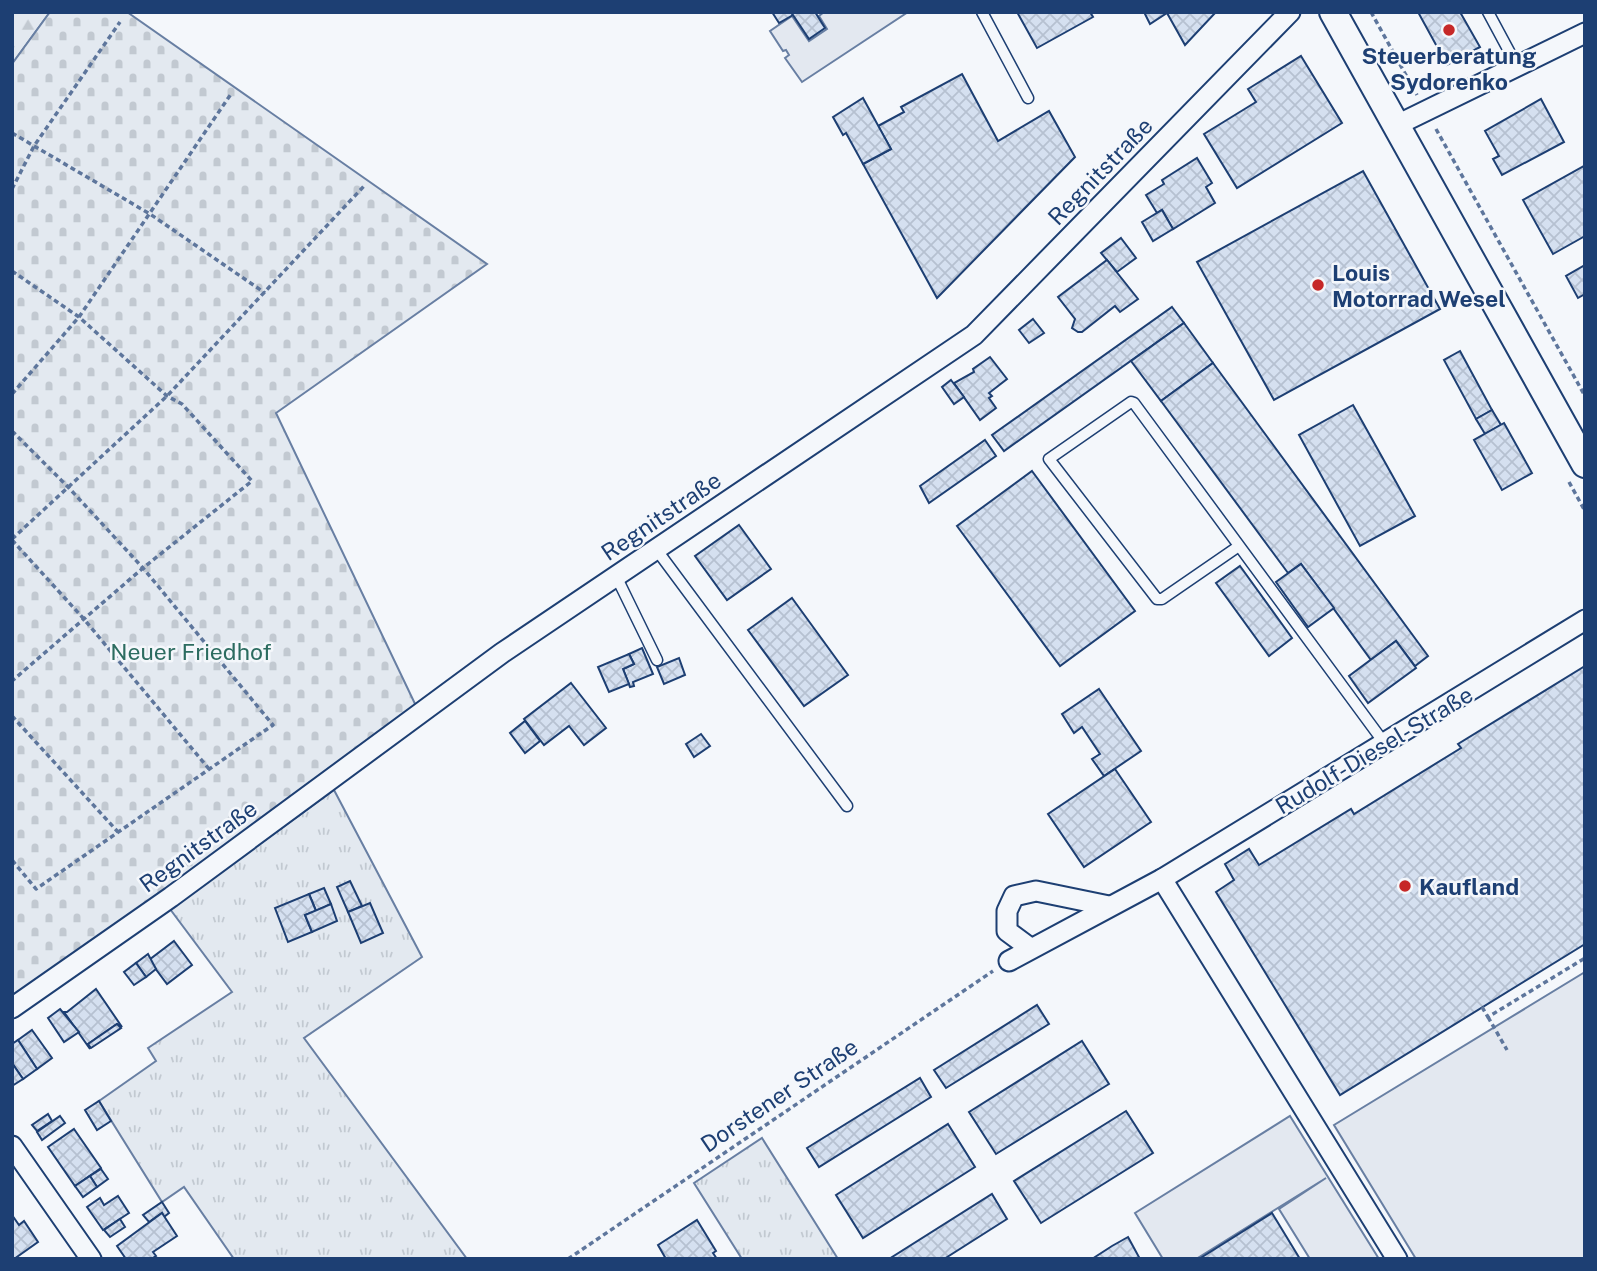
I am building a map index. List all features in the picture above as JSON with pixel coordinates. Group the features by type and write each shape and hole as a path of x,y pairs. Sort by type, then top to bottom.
{"street":[{"name":"Regnitstraße","path":"12,1008 171,897 502,653 974,335 1290,12"},
{"path":"1333,12 1585,464"},
{"path":"1397,125 1585,33"},
{"name":"Rudolf-Diesel-Straße","path":"1009,961 1162,879 1585,620"},
{"path":"1162,879 1397,1259"},
{"path":"1030,948 1007,931 1007,911 1014,897 1036,891 1109,906"},
{"path":"12,1146 92,1259"}],"lane":[{"path":"982,12 1028,98"},
{"path":"1488,12 1517,66"},
{"path":"1239,546 1162,599 1157,599 1049,458 1131,402 1239,546 1385,744"},
{"path":"656,549 847,806"},
{"path":"616,576 657,660"}],"path":[{"path":"1371,12 1585,396"},
{"path":"12,189 34,146 120,22"},
{"path":"12,394 79,317 231,94"},
{"path":"12,134 150,214 265,293"},
{"path":"209,769 83,618 12,540 167,396 365,185"},
{"path":"12,271 79,317 167,396 182,404 253,481 142,568 12,681"},
{"path":"12,431 69,488 142,568 273,725 36,889 12,860"},
{"path":"12,716 118,832"},
{"path":"1488,1017 1585,958"},
{"name":"Dorstener Straße","path":"568,1259 1009,961"},
{"path":"1482,1007 1507,1050"}],"green space":[{"path":"12,12 50,12 12,64"},
{"name":"Neuer Friedhof","path":"50,12 127,12 487,264 276,413 417,708 185,879 12,998 12,64"},
{"path":"334,790 422,957 304,1038 467,1259 234,1259 184,1187 162,1202 99,1101 156,1061 148,1048 232,992 170,909"},
{"path":"762,1138 838,1259 742,1259 694,1183"}],"shaded area":[{"path":"824,12 908,12 802,82 785,58 789,55 786,50 783,51 770,31 792,16 809,41 827,29 819,16"},
{"path":"1585,972 1585,1259 1416,1259 1334,1125"},
{"path":"1290,1116 1379,1259 1310,1259 1279,1209 1326,1178 1196,1259 1163,1259 1135,1213"}],"building":[{"path":"772,12 791,12 793,15 779,23"},
{"path":"791,12 815,12 825,28 809,39"},
{"path":"1017,12 1090,12 1093,17 1037,48"},
{"path":"1144,12 1216,12 1185,45 1167,13 1150,24"},
{"name":"Steuerberatung Sydorenko","path":"1418,12 1460,12 1480,47 1447,65"},
{"path":"1301,56 1342,123 1237,188 1204,134 1256,102 1248,89"},
{"path":"962,74 998,141 1049,111 1075,157 937,298 863,164 891,149 878,126 904,112 901,107"},
{"path":"863,98 891,149 863,164 846,133 843,135 833,117"},
{"path":"1541,99 1564,142 1502,175 1493,159 1499,156 1485,131"},
{"path":"1197,158 1212,183 1206,187 1215,203 1173,229 1162,210 1157,213 1146,195 1164,184 1162,180"},
{"path":"1584,166 1585,236 1553,254 1523,200"},
{"name":"Louis Motorrad Wesel","path":"1363,171 1440,309 1274,400 1197,262"},
{"path":"1162,210 1173,229 1153,241 1142,222"},
{"path":"1121,238 1136,258 1117,272 1101,253"},
{"path":"1107,260 1138,299 1120,312 1115,306 1082,332 1078,332 1072,328 1075,319 1058,297"},
{"path":"1585,265 1585,294 1578,298 1566,276"},
{"path":"1172,307 1184,323 1004,451 992,435"},
{"path":"1033,319 1044,333 1029,343 1019,330"},
{"path":"1184,323 1213,363 1161,401 1131,361"},
{"path":"1460,351 1492,410 1476,419 1444,360"},
{"path":"990,357 1007,379 989,393 992,396 989,398 996,408 980,420 954,383 974,372 973,369"},
{"path":"1213,363 1428,656 1415,666 1396,641 1371,660 1301,564 1288,573 1161,401"},
{"path":"951,380 964,397 954,404 942,387"},
{"path":"1353,405 1415,516 1360,546 1299,435"},
{"path":"1492,410 1501,425 1485,434 1476,419"},
{"path":"1504,423 1532,473 1502,490 1474,440"},
{"path":"985,440 996,456 929,503 920,486"},
{"path":"1032,471 1135,611 1060,666 957,526"},
{"path":"739,525 771,569 727,600 695,556"},
{"path":"1301,564 1334,608 1308,627 1276,582"},
{"path":"1240,566 1292,638 1269,656 1216,583"},
{"path":"792,598 848,675 804,706 748,630"},
{"path":"1396,641 1416,668 1368,703 1349,676"},
{"path":"642,648 653,674 633,682 634,686 630,687 623,669 634,664 629,654"},
{"path":"629,654 634,664 623,669 629,684 609,692 598,667"},
{"path":"679,658 685,675 664,684 657,667"},
{"name":"Kaufland","path":"1585,666 1585,944 1340,1095 1216,892 1234,880 1225,864 1249,849 1259,865 1351,809 1354,814 1461,748 1458,744"},
{"path":"571,683 606,728 584,745 569,726 544,745 524,719"},
{"path":"1099,689 1141,751 1104,776 1092,759 1100,754 1082,727 1074,733 1062,714"},
{"path":"525,721 540,741 525,753 510,733"},
{"path":"701,734 710,746 694,757 686,744"},
{"path":"1115,769 1151,822 1084,867 1048,814"},
{"path":"350,881 362,906 348,912 337,887"},
{"path":"324,888 331,904 316,911 309,894"},
{"path":"309,894 316,911 305,915 312,932 288,942 275,908"},
{"path":"370,903 383,933 361,943 348,912"},
{"path":"331,904 337,921 312,932 305,915"},
{"path":"174,941 192,965 167,984 149,960"},
{"path":"148,954 156,969 146,977 136,963"},
{"path":"136,963 146,977 134,985 124,972"},
{"path":"96,989 122,1027 117,1024 88,1044 90,1049 64,1012"},
{"path":"1037,1005 1049,1024 946,1088 934,1070"},
{"path":"60,1009 79,1032 64,1042 48,1018"},
{"path":"117,1024 121,1028 91,1048 88,1044"},
{"path":"32,1030 52,1058 37,1069 18,1040"},
{"path":"18,1040 37,1069 23,1079 12,1063 12,1044"},
{"path":"1082,1041 1109,1084 996,1154 969,1112"},
{"path":"12,1063 23,1079 12,1086"},
{"path":"920,1078 931,1097 819,1167 807,1148"},
{"path":"99,1101 111,1121 97,1130 85,1110"},
{"path":"1126,1111 1153,1153 1041,1223 1014,1181"},
{"path":"48,1114 52,1121 37,1131 32,1125"},
{"path":"60,1116 65,1123 42,1140 37,1132"},
{"path":"948,1124 975,1167 863,1238 836,1195"},
{"path":"74,1129 101,1168 75,1186 48,1147"},
{"path":"101,1169 108,1179 97,1187 90,1176"},
{"path":"90,1176 97,1187 83,1197 75,1186"},
{"path":"992,1194 1007,1219 944,1259 889,1259"},
{"path":"118,1196 129,1213 103,1230 87,1207 100,1198 104,1205"},
{"path":"162,1202 169,1213 164,1217 162,1213 149,1222 143,1215"},
{"path":"162,1213 177,1236 153,1252 156,1256 151,1259 126,1259 117,1246"},
{"path":"1272,1213 1300,1259 1199,1259"},
{"path":"12,1215 19,1225 24,1221 38,1242 14,1259 12,1259"},
{"path":"120,1219 125,1227 110,1237 104,1230"},
{"path":"697,1220 716,1251 713,1253 717,1259 666,1259 658,1245"},
{"path":"1128,1237 1140,1259 1092,1259 1112,1246"}],"place":[{"name":"Steuerberatung Sydorenko","path":"1449,30"},
{"name":"Louis Motorrad Wesel","path":"1318,285"},
{"name":"Kaufland","path":"1405,886"}]}
